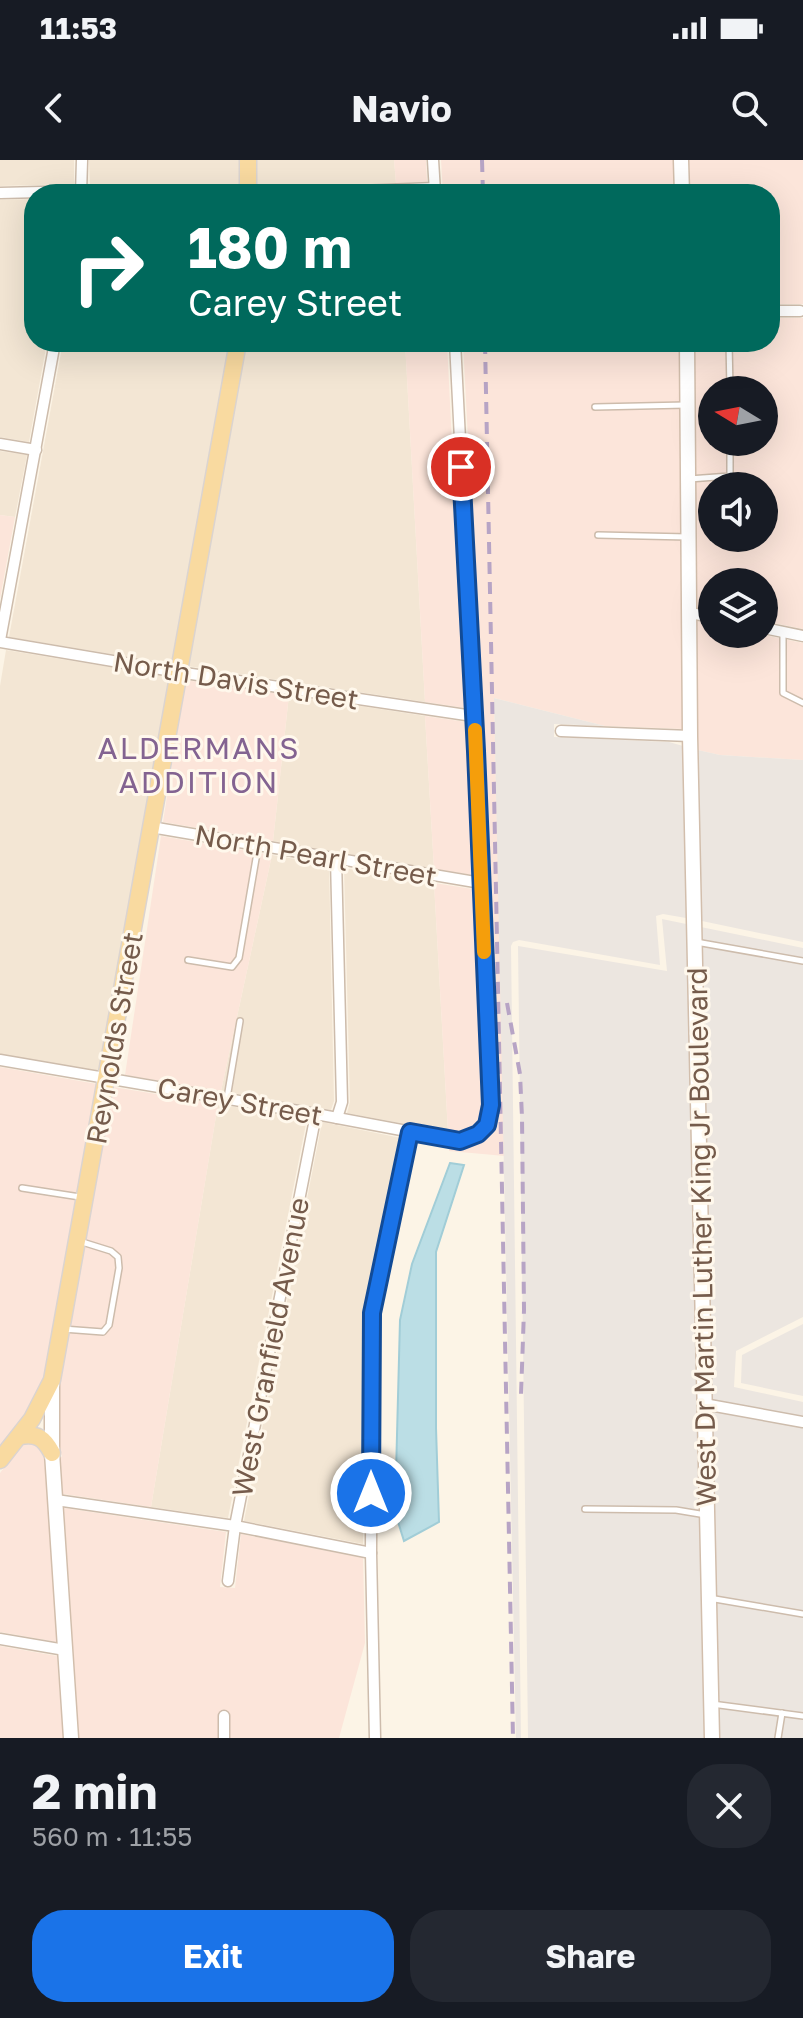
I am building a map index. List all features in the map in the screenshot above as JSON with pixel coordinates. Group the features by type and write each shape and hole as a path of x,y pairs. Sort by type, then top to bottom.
{"main road":[{"path":"248,160 248,184"},
{"name":"Reynolds Street","path":"52,1380 236,352"},
{"path":"0,1460 41,1404 52,1380"},
{"path":"20,1436 37,1436 45,1441 52,1453"}],"street":[{"path":"82,160 82,184"},
{"path":"433,160 435,184"},
{"path":"681,160 682,184"},
{"path":"0,193 24,193"},
{"path":"780,311 800,311"},
{"path":"0,641 53,352"},
{"path":"455,352 481,883"},
{"name":"West Dr Martin Luther King Jr Boulevard","path":"687,352 690,736 712,1738"},
{"path":"0,444 36,450"},
{"path":"690,613 698,614"},
{"path":"778,631 803,636"},
{"name":"North Davis Street","path":"0,641 178,672 473,716"},
{"path":"561,731 690,736"},
{"name":"North Pearl Street","path":"151,827 481,883"},
{"path":"336,859 342,1102 337,1118"},
{"name":"Carey Street","path":"0,1060 460,1141 478,1134 487,1125 491,1105 481,883"},
{"name":"West Granfield Avenue","path":"228,1581 235,1526 316,1114"},
{"path":"375,1738 371,1553 372,1313 410,1132"},
{"name":"Reynolds Street","path":"52,1380 52,1453 71,1738"},
{"path":"704,1404 803,1422"},
{"path":"56,1500 235,1526 371,1553"},
{"path":"0,1639 65,1650"},
{"path":"224,1716 224,1738"}],"lane":[{"path":"729,352 730,376"},
{"path":"595,407 687,405"},
{"path":"688,479 730,476 730,456"},
{"path":"598,535 689,538"},
{"path":"783,632 783,693 803,703"},
{"path":"188,960 232,967 237,963 258,846"},
{"path":"695,941 803,961"},
{"path":"227,1099 240,1021"},
{"path":"22,1188 85,1198"},
{"path":"62,1329 103,1332 109,1325 119,1268 118,1257 111,1251 78,1240"},
{"path":"585,1509 676,1510 707,1515"},
{"path":"708,1598 803,1614"},
{"path":"711,1704 803,1716"},
{"path":"778,1738 782,1713"}],"shaded area":[{"path":"0,160 74,160 74,184 0,186"},
{"path":"89,160 240,160 240,184 90,184"},
{"path":"256,160 394,160 396,183 256,184"},
{"path":"394,160 426,160 427,182 396,183"},
{"path":"441,160 673,160 674,184 442,184"},
{"path":"689,160 803,160 803,304 780,304 780,184 690,184"},
{"path":"24,199 24,352 45,352 29,442 0,437 0,200"},
{"path":"780,318 803,318 803,629 778,624 778,568 698,568 698,608 694,352 780,352"},
{"path":"61,352 228,352 172,664 9,637"},
{"path":"244,352 406,352 425,702 187,666"},
{"path":"406,352 447,352 465,708 425,702"},
{"path":"464,352 679,352 683,729 605,726 494,698 505,1156 449,1151 449,1146 464,1148 488,1137 499,1106"},
{"path":"0,451 27,455 15,517 0,515"},
{"path":"0,515 15,517 0,599"},
{"path":"697,621 698,648 778,648 778,638 803,643 803,760 720,755 698,750"},
{"path":"6,650 170,677 100,1071 0,1054 0,686"},
{"path":"185,680 289,695 273,841 163,822"},
{"path":"289,695 425,716 434,869 273,841"},
{"path":"494,698 605,726 554,724 554,737 669,742 683,746 686,918 663,914 656,916 660,965 519,940 511,946 521,1738 516,1738"},
{"path":"425,716 466,722 473,875 434,869"},
{"path":"698,750 720,755 803,760 803,942 702,921"},
{"path":"161,836 272,855 221,1091 125,1075"},
{"path":"272,855 329,865 334,1101 331,1110 221,1091"},
{"path":"344,868 434,883 448,1132 347,1113 350,1102"},
{"path":"434,883 473,889 483,1105 479,1122 459,1134 448,1132"},
{"path":"662,919 803,948 803,1317 736,1351 734,1387 803,1402 803,1738 528,1738 518,946 667,971"},
{"path":"0,1067 97,1084 44,1379 25,1415 0,1448"},
{"path":"113,1087 218,1104 151,1507 63,1494 60,1382"},
{"path":"218,1104 307,1119 228,1518 151,1507"},
{"path":"322,1122 401,1138 364,1313 363,1544 244,1521"},
{"path":"803,1324 803,1396 741,1383 742,1355"},
{"path":"24,1442 39,1445 44,1455 57,1642 0,1632 0,1473"},
{"path":"64,1508 226,1532 220,1587 235,1588 241,1534 363,1558 365,1643 339,1738 79,1738"},
{"path":"0,1646 57,1656 63,1738 0,1738"}],"water":[{"path":"450,1163 464,1165 436,1252 439,1522 404,1541 395,1512 400,1320 412,1264"}],"railway":[{"path":"482,160 483,184"},
{"path":"485,352 513,1738"},
{"path":"507,1003 520,1074 522,1117 524,1310 521,1395"}],"slow traffic":[{"path":"475,730 484,952"}],"district":[{"name":"ALDERMANS ADDITION","path":"199,765"}],"route":[{"path":"371,1493 372,1313 410,1132 460,1141 478,1134 487,1125 491,1105 461,467"}]}
